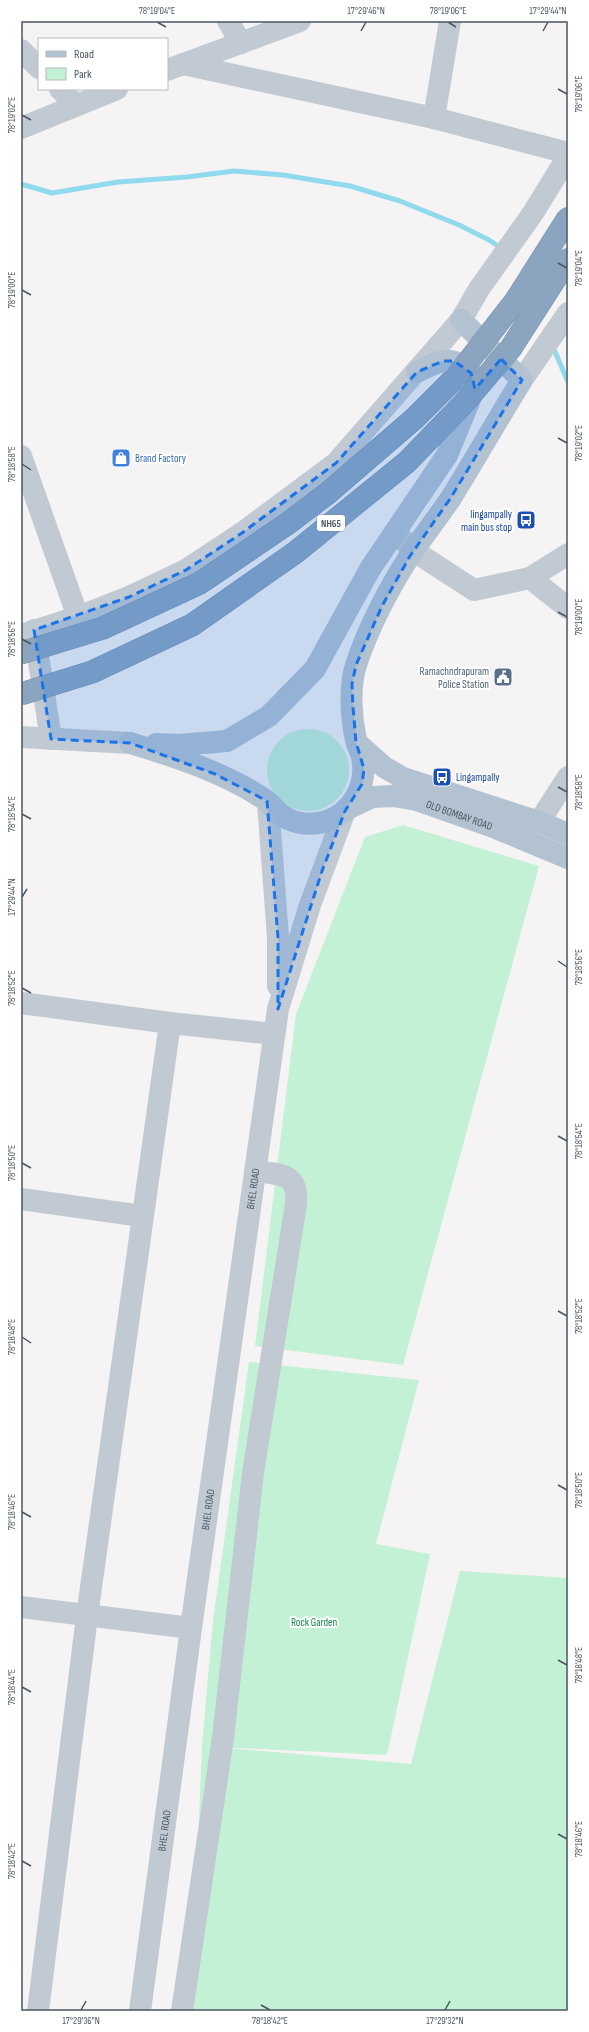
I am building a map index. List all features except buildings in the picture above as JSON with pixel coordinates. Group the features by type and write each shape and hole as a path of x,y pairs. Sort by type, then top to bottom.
{"highway":[{"name":"NH65","path":"21,653 103,628 200,583 287,524 328,493 415,418 457,376 516,300 568,218"},
{"name":"NH65","path":"21,694 92,672 192,625 296,552 407,462 464,403 510,348 568,259"}],"main road":[{"path":"346,810 356,797 363,776 362,755 356,742 352,684 356,665 382,606 414,551 450,499 522,380 461,320"},
{"path":"130,743 179,745 227,741 269,716 315,669 370,569 446,455 473,392 473,380 471,373 466,368 454,361 443,361 417,372"},
{"path":"436,472 480,449"},
{"name":"OLD BOMBAY ROAD","path":"356,742 384,767 403,778 539,822 568,834"},
{"name":"OLD BOMBAY ROAD","path":"130,743 170,755 215,774 266,800 276,812 298,822 323,822 372,797 393,796 417,800 498,829 568,858"}],"street":[{"path":"228,21 241,43"},
{"path":"175,67 300,21"},
{"path":"434,118 450,21"},
{"path":"21,50 38,67"},
{"path":"51,739 28,633 78,617 129,597 186,570 242,533 336,463 461,320 479,289 528,218 568,154 434,118 175,67"},
{"path":"61,90 76,105"},
{"path":"21,128 114,90"},
{"path":"522,380 568,313"},
{"path":"21,456 30,504 78,617"},
{"path":"396,532 414,551 474,590 530,578 568,554"},
{"path":"530,578 568,608"},
{"path":"21,737 130,743"},
{"path":"539,822 568,777"},
{"path":"268,803 278,938 278,1009"},
{"path":"278,1009 303,926 346,810"},
{"path":"21,1003 170,1023 274,1034"},
{"name":"BHEL ROAD","path":"140,2011 191,1628 278,1009"},
{"path":"38,2011 87,1616 170,1023"},
{"path":"182,2011 223,1738 253,1473 296,1204 297,1191 293,1182 285,1176 255,1171"},
{"path":"21,1199 142,1216"},
{"path":"21,1607 191,1628"}],"highlighted area":[{"path":"501,359 522,380 450,499 410,556 382,606 356,665 352,684 353,707 356,742 364,769 362,784 345,811 322,871 278,1009 278,938 267,801 215,774 130,743 51,739 34,630 129,597 186,570 242,533 336,463 417,372 443,361 454,361 471,373 475,389"}],"green space":[{"path":"308,729 324,732 337,741 346,754 349,770 346,786 337,799 324,808 308,811 292,808 279,799 270,786 267,770 270,754 279,741 292,732"},
{"path":"403,825 539,866 403,1365 255,1346 296,1014 365,837"},
{"name":"Rock Garden","path":"249,1362 419,1380 376,1544 430,1554 387,1755 217,1747 411,1764 460,1571 568,1578 568,2011 191,2011 202,1745 213,1621"}],"waterway":[{"path":"21,184 52,193 118,182 187,177 234,171 283,175 350,186 400,201 459,225 489,240 501,248"},
{"path":"553,347 568,382"}],"place":[{"name":"Brand Factory","path":"121,458"},
{"name":"lingampally main bus stop","path":"526,520"},
{"name":"Ramachndrapuram Police Station","path":"503,677"},
{"name":"Lingampally","path":"442,777"}]}
